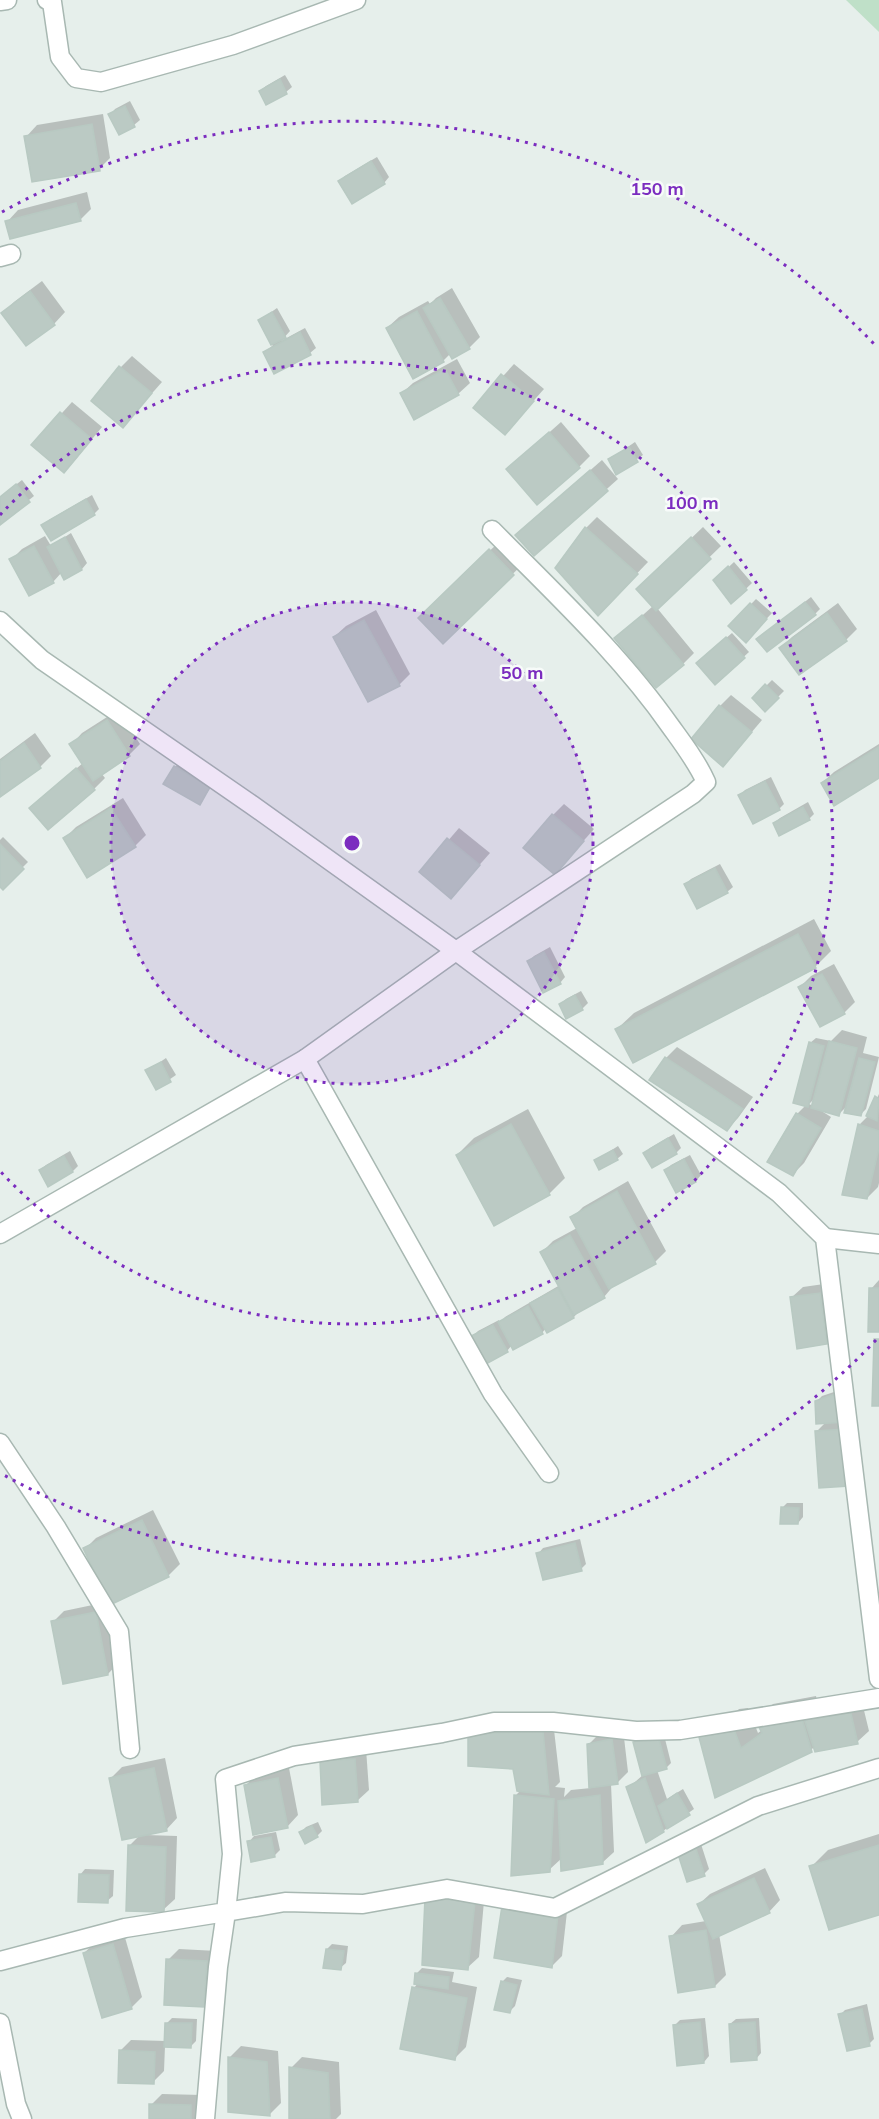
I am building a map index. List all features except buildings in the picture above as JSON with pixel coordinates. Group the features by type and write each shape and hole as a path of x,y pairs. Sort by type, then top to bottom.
{"street":[{"path":"0,1 7,0"},
{"path":"47,0 52,3 60,57 76,78 101,82 233,45 356,0"},
{"path":"0,1234 305,1059 456,951 693,794 706,782 700,768 650,697 601,641 492,530"},
{"path":"0,621 42,660 252,804 456,951 779,1194 825,1238 879,1244"},
{"path":"305,1059 492,1394 549,1473"},
{"path":"825,1238 879,1679"},
{"path":"0,1443 56,1527 119,1632 130,1749"},
{"path":"205,2119 218,1966 232,1854 225,1779 294,1755 442,1733 494,1722 553,1722 636,1731 680,1730 879,1698"},
{"path":"0,1961 125,1928 285,1902 363,1904 447,1889 555,1908 758,1806 879,1768"},
{"path":"0,2023 16,2104 22,2119"}],"green space":[{"path":"846,0 879,0 879,32"}]}
